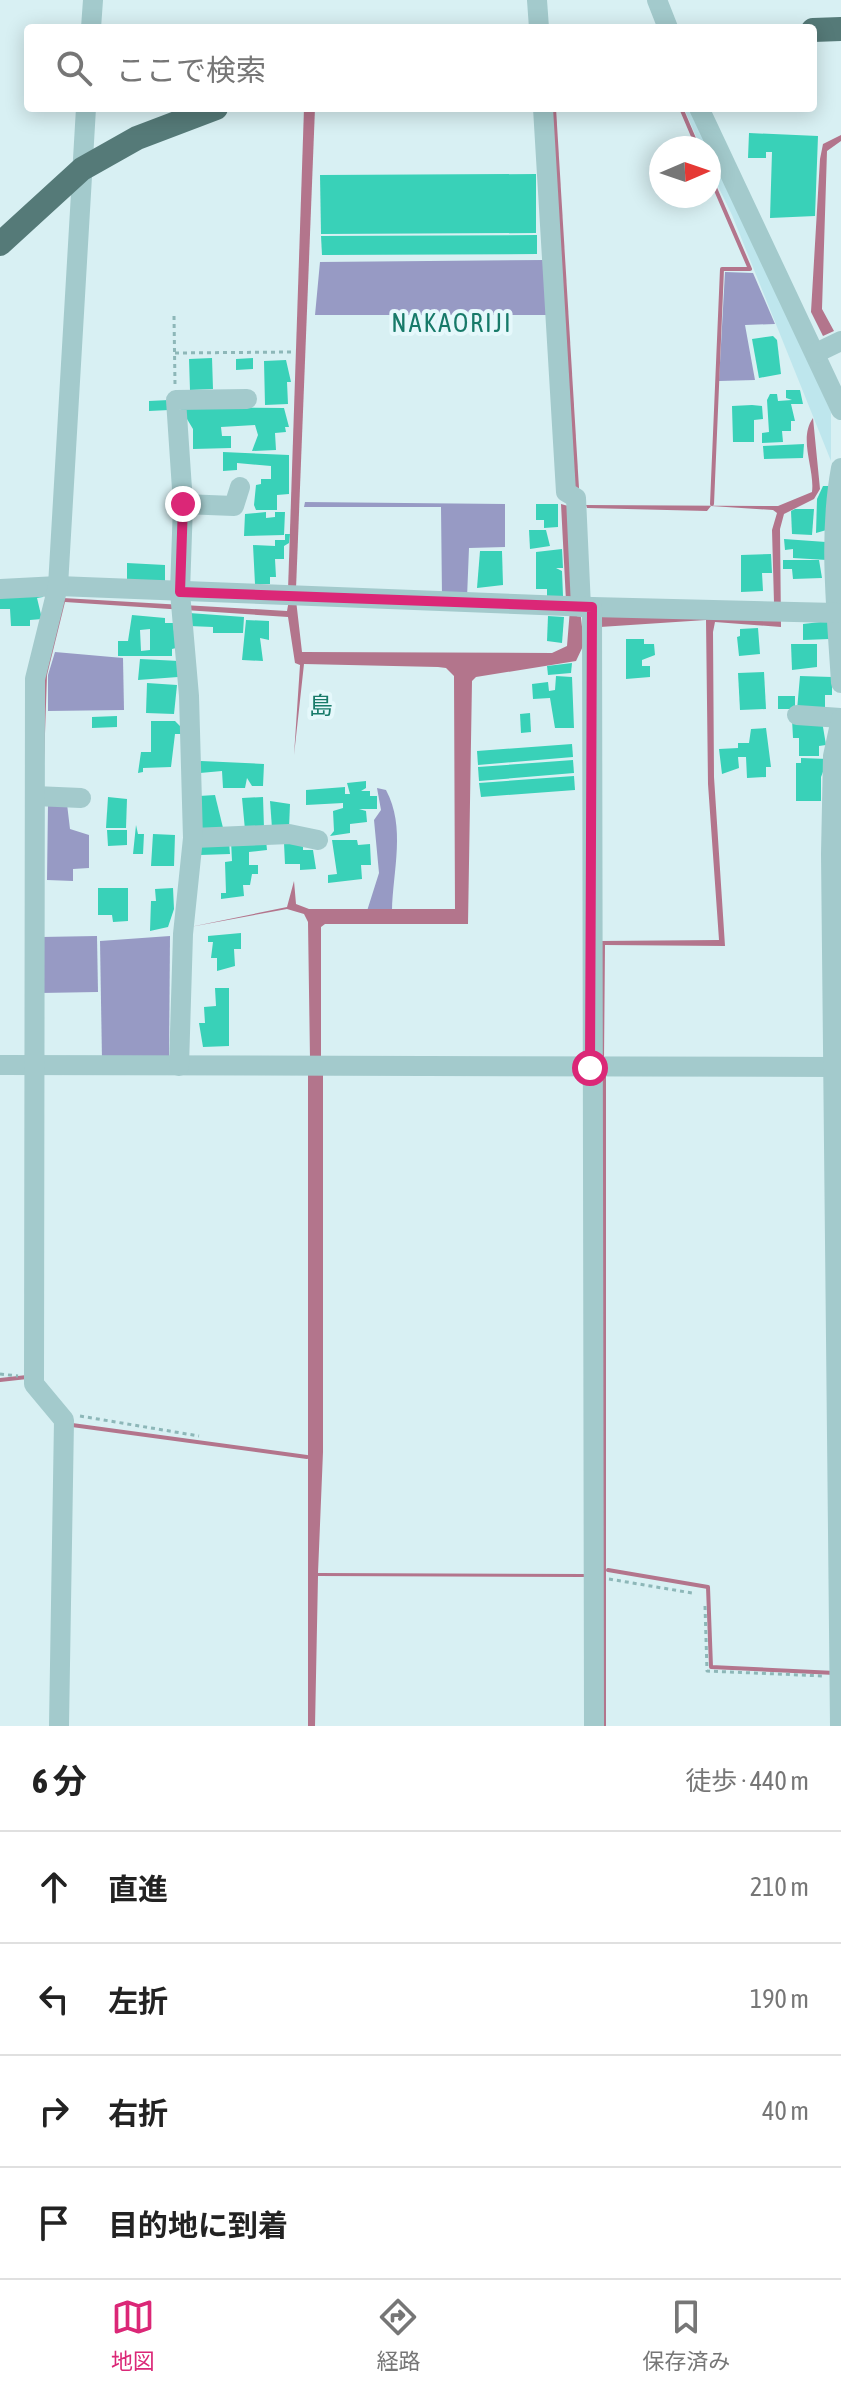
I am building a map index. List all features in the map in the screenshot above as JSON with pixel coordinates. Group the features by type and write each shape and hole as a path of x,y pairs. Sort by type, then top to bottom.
{"main road":[{"path":"817,30 841,29"},
{"path":"0,244 82,169 137,138 205,112"}],"street":[{"path":"91,24 93,0"},
{"path":"537,0 539,24"},
{"path":"657,0 666,24"},
{"path":"59,1726 64,1420 34,1384 35,679 58,586 86,112"},
{"path":"543,112 566,492 576,498 586,607 594,1726"},
{"path":"701,112 841,410"},
{"path":"816,353 841,341"},
{"path":"179,1066 183,934 193,838 189,696 180,592 183,504 176,400 247,399"},
{"path":"841,468 836,495 841,683"},
{"path":"183,504 234,506 240,487"},
{"path":"0,589 58,586 586,607 837,613"},
{"path":"797,715 841,719 833,756 840,1726"},
{"path":"35,796 81,798"},
{"path":"193,838 289,834 318,840"},
{"path":"0,1065 834,1067"}],"path":[{"path":"174,316 176,400"},
{"path":"175,353 292,352"},
{"path":"57,1412 199,1436"},
{"path":"593,1578 692,1593"},
{"path":"705,1606 707,1671 839,1677"}],"shaded area":[{"path":"304,112 315,112 296,589 288,590"},
{"path":"552,112 556,112 579,488 575,488"},
{"path":"686,112 697,112 708,136 696,136"},
{"path":"841,135 841,141 827,151 822,309 834,331 823,336 811,312 820,159 823,144"},
{"path":"721,166 831,412 831,461 721,193"},
{"path":"546,260 549,315 315,315 320,262"},
{"path":"725,272 753,273 775,324 745,325 755,380 719,381"},
{"path":"813,418 820,489 814,499 784,514 780,529 781,627 715,622 713,632 714,777 725,946 605,945 604,1059 599,1059 600,941 719,940 708,784 706,620 600,627 602,616 774,603 772,530 777,513 773,510 711,506 707,511 587,508 586,505 778,506 812,492 807,435"},
{"path":"305,502 505,504 505,547 469,548 467,598 442,596 441,507 304,507"},
{"path":"561,504 568,506 584,644 576,661 476,677 472,681 468,924 325,924 321,927 321,1058 310,1059 308,922 304,914 287,909 190,927 287,907 294,881 296,904 309,909 455,909 454,676 446,668 438,667 304,664 294,755 300,665 295,663 288,617 65,602 47,675 43,792 45,674 63,598 287,611 289,600 296,600 302,652 552,653 567,646 570,609 566,601"},
{"path":"55,652 123,658 124,710 48,711 48,675"},
{"path":"377,788 386,790 396,819 392,911 367,911 379,873 374,820 381,810"},
{"path":"48,804 67,804 70,829 89,835 89,868 73,869 73,881 47,880"},
{"path":"97,936 98,992 40,993 41,937"},
{"path":"170,936 169,1061 102,1060 100,941"},
{"path":"308,1074 323,1074 323,1452 318,1573 584,1574 584,1577 318,1576 315,1726 308,1726"},
{"path":"601,1075 606,1075 606,1726 603,1726"}],"building":[{"path":"749,133 818,136 815,216 770,218 772,152 766,152 766,158 748,158"},
{"path":"536,174 536,233 321,234 320,175"},
{"path":"537,235 537,254 322,255 321,236"},
{"path":"773,336 777,340 781,374 759,378 752,339"},
{"path":"212,358 213,389 190,390 189,359"},
{"path":"253,358 253,369 236,370 236,359"},
{"path":"286,360 291,382 287,382 288,404 265,405 264,361"},
{"path":"786,390 800,390 803,404 791,404 795,421 791,421 791,431 782,431 783,442 762,443 762,433 769,432 767,400 770,394 777,394 778,401 792,400 786,398"},
{"path":"169,400 169,410 149,411 149,401"},
{"path":"732,406 762,406 763,419 754,420 754,442 733,442"},
{"path":"181,407 284,408 289,427 285,427 286,432 275,433 276,450 252,451 258,435 255,425 221,427 222,436 231,436 231,448 193,449 193,429 187,419 182,419"},
{"path":"804,444 803,458 764,459 763,446"},
{"path":"223,452 289,455 289,494 277,495 277,510 256,510 254,505 256,485 261,484 261,479 271,479 271,466 237,463 237,470 223,471"},
{"path":"823,486 832,486 830,529 816,533 817,499"},
{"path":"536,504 558,504 558,527 544,528 544,520 536,520"},
{"path":"814,509 812,535 792,534 791,511"},
{"path":"266,512 266,518 275,517 275,512 285,512 284,535 244,536 245,514"},
{"path":"529,530 546,530 550,546 530,549"},
{"path":"285,534 290,534 289,543 284,546 284,559 275,559 276,577 270,577 270,584 255,584 253,545 275,546 275,540 285,540"},
{"path":"784,539 826,542 827,560 793,558 793,549 785,550"},
{"path":"562,549 563,568 556,568 562,571 563,596 547,597 547,589 536,589 536,552"},
{"path":"480,551 502,551 503,585 477,588"},
{"path":"771,554 772,573 762,573 763,591 741,592 741,555"},
{"path":"783,560 819,560 822,578 793,579 792,569 783,569"},
{"path":"127,563 165,565 165,582 127,581"},
{"path":"42,594 43,597 37,598 42,619 30,620 30,626 11,626 10,609 0,609 0,595"},
{"path":"189,613 244,617 243,633 213,633 213,627 189,626"},
{"path":"132,615 165,618 165,623 173,623 176,648 172,649 172,656 118,656 118,641 128,641","holes":["150,629 150,650 141,651 140,630"]},
{"path":"548,616 564,617 562,643 547,641"},
{"path":"246,620 269,621 269,640 260,638 263,661 242,660"},
{"path":"829,621 829,639 803,640 803,624"},
{"path":"758,628 760,654 739,656 737,637 740,636 740,629"},
{"path":"626,639 644,639 644,644 654,644 655,655 642,660 642,666 650,666 650,677 626,679"},
{"path":"791,644 817,644 817,667 792,670"},
{"path":"140,659 179,661 178,677 138,680"},
{"path":"572,663 571,673 548,675 547,666"},
{"path":"764,672 766,709 740,710 738,673"},
{"path":"556,676 572,677 574,728 555,728 550,698 533,699 532,684 548,682 549,691 555,690"},
{"path":"800,676 832,677 832,695 825,695 825,710 797,710"},
{"path":"147,683 177,685 174,714 146,713"},
{"path":"778,696 795,696 795,709 778,709"},
{"path":"530,713 531,732 521,733 520,714"},
{"path":"117,716 117,727 92,728 92,717"},
{"path":"792,719 822,721 826,745 819,746 819,756 799,756 799,738 793,738"},
{"path":"151,721 175,721 182,728 181,734 175,734 171,767 143,768 143,772 138,773 141,752 151,752"},
{"path":"766,728 771,767 766,767 766,777 747,778 746,757 738,757 739,768 722,774 719,749 738,748 738,743 749,743 751,729"},
{"path":"572,744 573,757 478,765 477,751"},
{"path":"801,758 828,759 821,777 821,801 796,801 796,763 801,763"},
{"path":"573,760 574,773 479,781 478,767"},
{"path":"201,761 264,764 263,786 252,786 247,778 245,788 223,788 222,771 200,773 197,764"},
{"path":"574,776 575,790 481,797 479,783"},
{"path":"366,781 366,788 361,791 370,791 370,796 377,796 377,809 359,809 366,811 367,822 350,824 350,833 330,836 334,831 333,811 343,808 343,803 306,805 306,790 345,787 345,794 350,794 347,783"},
{"path":"215,795 224,832 200,833 199,796"},
{"path":"108,797 127,799 126,828 106,828"},
{"path":"263,797 264,829 245,830 242,798"},
{"path":"270,801 290,804 289,828 272,828"},
{"path":"136,825 138,834 144,834 143,854 133,854"},
{"path":"107,830 127,830 127,845 108,846"},
{"path":"153,834 175,835 174,866 151,866"},
{"path":"266,840 267,850 249,852 249,865 258,865 258,874 252,874 250,885 243,885 244,896 221,899 221,893 226,893 225,862 232,861 231,841"},
{"path":"303,840 303,850 313,850 316,869 300,870 300,864 285,864 284,843"},
{"path":"332,840 357,840 358,845 370,844 371,865 361,865 362,879 328,883 328,875 337,874"},
{"path":"229,842 230,854 200,855 200,843"},
{"path":"98,888 128,888 128,921 113,922 112,915 98,915"},
{"path":"173,888 174,909 168,927 150,931 151,901 156,901 155,889"},
{"path":"241,933 241,949 234,949 235,966 217,971 217,958 211,958 213,942 208,942 208,936"},
{"path":"215,988 229,988 229,1046 203,1047 199,1023 205,1023 204,1007 216,1006"}],"waterway":[{"path":"683,112 693,136"},
{"path":"712,504 722,269 750,269 721,202"},
{"path":"0,1380 27,1377"},
{"path":"72,1425 307,1457"},
{"path":"608,1570 708,1587 711,1667 835,1673"}],"district":[{"name":"NAKAORIJI","path":"452,323"},
{"name":"島","path":"321,706"}],"route":[{"path":"183,504 180,592 592,607 590,1068"}]}
